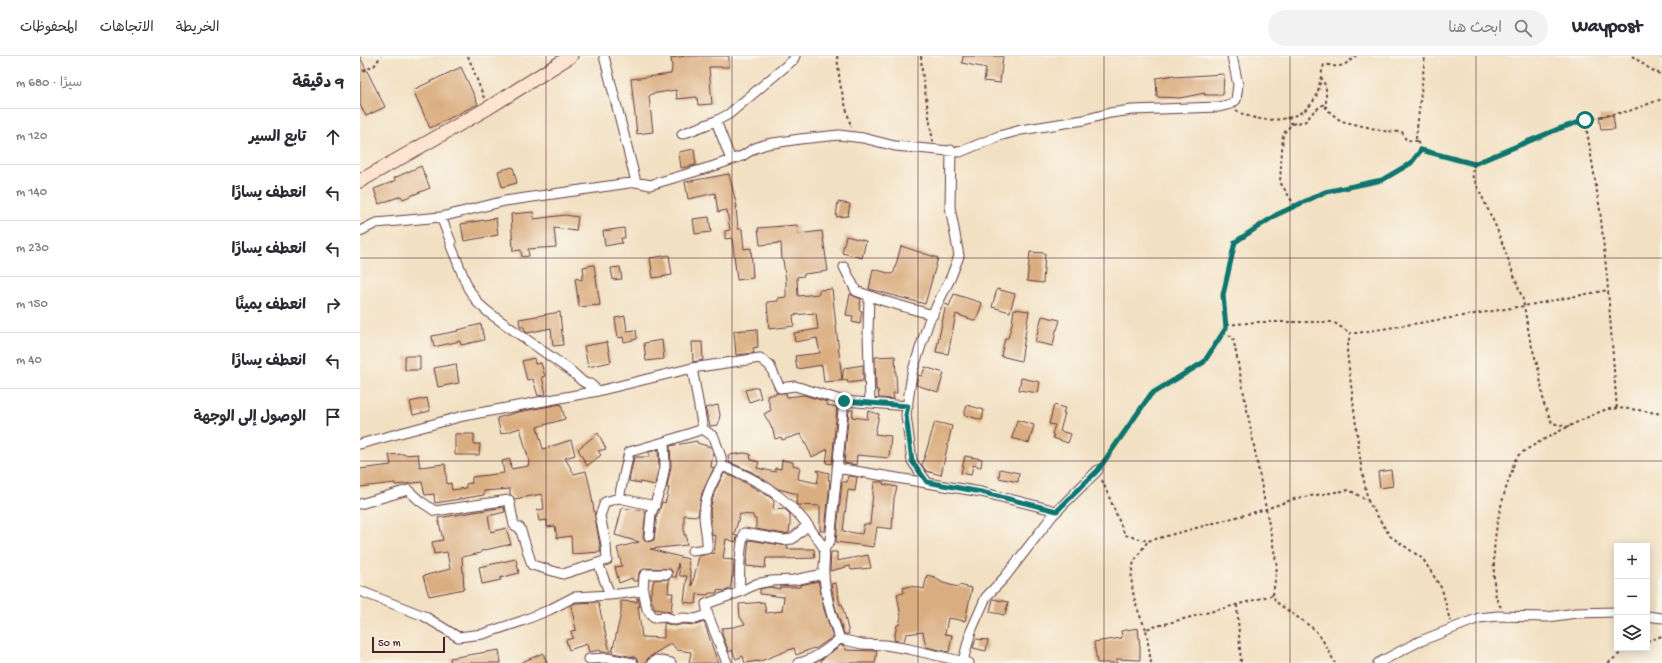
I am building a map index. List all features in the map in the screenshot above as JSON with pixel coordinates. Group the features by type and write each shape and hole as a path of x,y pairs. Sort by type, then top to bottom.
{"street":[{"path":"360,181 488,108 571,56"},
{"path":"604,56 636,182"},
{"path":"682,134 716,121 729,114 793,60 795,56"},
{"path":"360,231 376,223 441,217 505,201 636,182 650,184 731,160 767,144 840,135 895,146 960,152 979,143 1006,134 1084,120 1110,113 1132,110 1219,108 1236,100 1238,92 1232,56"},
{"path":"716,121 731,160"},
{"path":"927,482 912,461 906,415 912,373 932,315 959,256 950,207 950,150"},
{"path":"441,217 463,277 478,303 498,321 598,391"},
{"path":"844,267 856,290 884,302 932,315"},
{"path":"869,296 868,333 870,402"},
{"path":"360,444 463,416 598,391 692,368 760,358 770,366 780,388 795,386 844,401 908,406"},
{"path":"692,368 703,429 714,437 721,457 722,466 714,477 708,493 704,515 708,538 707,549 692,551"},
{"path":"824,549 830,541 844,401"},
{"path":"619,498 629,452 703,429"},
{"path":"649,536 651,514 661,487 665,466 664,442"},
{"path":"722,466 738,471 767,487 786,501 808,525 824,549 824,574 829,612 840,639"},
{"path":"837,468 981,492 1057,511"},
{"path":"798,663 823,651 840,639 862,644 893,646 966,662 971,631 986,597 1057,511 1098,470"},
{"path":"360,504 408,490 420,501 435,511 509,500 514,525 520,528 532,565 563,574 607,560 606,544 600,516 605,502 619,498 655,506"},
{"path":"740,592 739,567 744,532 784,540 792,539 808,525"},
{"path":"598,563 610,595"},
{"path":"667,574 646,574 644,576 643,591 647,609 654,618 666,617 674,620 683,618 694,619 708,615"},
{"path":"727,663 708,615 706,604 740,592 756,584 771,581 794,580 824,574"},
{"path":"360,591 424,616 458,637 483,634 522,621 549,610 574,597 643,591"},
{"path":"1378,663 1418,642 1479,618 1498,616 1548,617 1576,613 1614,612"},
{"path":"1650,616 1662,618"},
{"path":"589,659 607,658 633,663"},
{"path":"652,663 656,660 671,663"}],"path":[{"path":"363,71 374,66 381,56"},
{"path":"468,56 488,108"},
{"path":"837,56 840,84 853,137"},
{"path":"921,56 922,72 934,150"},
{"path":"1227,105 1241,114 1264,120 1299,114 1312,104 1320,89 1324,65 1329,64 1336,67 1341,66 1356,56"},
{"path":"1421,150 1416,138 1425,56"},
{"path":"1632,56 1650,69 1662,75"},
{"path":"1321,77 1326,87 1326,109 1341,121 1384,131 1402,132 1406,140 1417,141"},
{"path":"1421,150 1474,164 1558,129 1585,120 1629,111 1662,99"},
{"path":"1295,206 1280,182 1283,134 1292,124 1306,121 1314,111 1326,103"},
{"path":"1287,117 1292,124"},
{"path":"1585,120 1600,210 1617,410"},
{"path":"1368,501 1349,490 1297,498 1148,541 1125,535 1107,495 1098,470 1151,394 1204,362 1223,333 1226,325 1223,295 1235,242 1276,215 1325,192 1382,180 1411,163 1421,150"},
{"path":"1474,164 1472,175 1497,229 1524,306 1530,340 1539,371 1544,404 1552,423 1569,427"},
{"path":"1226,325 1257,322 1333,322 1350,332 1357,333 1524,306 1608,290"},
{"path":"1350,332 1347,352 1361,466 1368,501 1390,536 1423,559 1442,589 1452,628"},
{"path":"1223,333 1233,337 1278,566 1273,595 1276,602 1314,629 1322,639 1335,663"},
{"path":"1509,616 1497,603 1494,580 1494,545 1499,516 1509,478 1517,456 1537,443 1607,409 1636,410 1662,414"},
{"path":"1148,541 1133,565 1131,582 1141,619 1146,629 1151,663"},
{"path":"1146,629 1273,595"},
{"path":"1237,604 1241,663"},
{"path":"1650,640 1662,636"},
{"path":"1608,663 1623,651"}],"building":[{"path":"686,56 729,56 729,67 709,67 712,104 698,105 697,97 677,99 676,90 651,94 649,96 653,132 637,134 631,79 671,74 671,58"},
{"path":"963,56 1003,56 1000,83 984,81 986,68 962,63"},
{"path":"360,57 385,107 366,116 360,105"},
{"path":"461,67 478,104 430,128 413,90"},
{"path":"1224,74 1223,95 1204,95 1205,93 1180,98 1157,97 1156,78 1174,75 1174,77"},
{"path":"1613,115 1615,129 1601,130 1599,116"},
{"path":"694,149 696,165 681,168 679,152"},
{"path":"421,166 430,188 403,199 401,196 379,204 374,189 395,181 394,178"},
{"path":"513,167 517,183 502,187 498,171"},
{"path":"729,174 737,207 738,229 742,229 744,249 751,248 753,278 737,280 732,238 725,239 725,231 730,230 727,210 718,212 715,193 688,199 685,182"},
{"path":"838,202 850,204 848,216 836,217"},
{"path":"533,212 534,219 565,215 578,217 576,231 554,228 556,247 528,249 529,256 522,257 521,250 513,251 511,214"},
{"path":"709,217 711,232 695,234 693,219"},
{"path":"496,218 498,235 464,241 461,224"},
{"path":"797,225 798,234 822,231 828,271 804,274 804,276 797,277 798,296 819,294 819,290 832,289 842,380 844,368 863,365 863,381 848,383 847,380 824,382 822,365 797,369 795,356 820,353 817,338 795,342 794,333 818,329 816,313 793,315 794,326 769,329 767,302 778,301 778,298 786,297 786,281 782,260 781,243 760,245 758,228"},
{"path":"624,228 625,238 621,238 622,243 605,246 603,231"},
{"path":"846,236 866,241 862,258 842,253"},
{"path":"901,246 938,258 925,304 869,289 873,269 892,274 894,272"},
{"path":"1030,252 1045,253 1043,283 1027,281"},
{"path":"669,255 672,275 653,278 650,258"},
{"path":"594,265 600,305 579,307 575,278 582,280 582,276 584,275 583,267"},
{"path":"620,267 622,279 613,280 611,268"},
{"path":"997,289 1015,294 1010,312 992,307"},
{"path":"850,294 861,299 859,310 862,311 860,324 852,322 853,316 846,315"},
{"path":"954,294 982,303 976,321 956,314 948,354 936,352 946,304 949,306"},
{"path":"1014,309 1029,311 1021,361 1001,356 1005,338 1008,338 1012,324"},
{"path":"560,312 563,345 553,346 551,328 527,333 524,327 520,327 519,319"},
{"path":"625,316 627,331 636,330 637,339 624,342 623,337 618,338 615,318"},
{"path":"1042,316 1060,320 1056,330 1053,346 1035,342"},
{"path":"481,324 484,340 461,345 460,341 434,347 432,336 458,331"},
{"path":"757,329 758,347 753,348 754,353 736,355 734,331"},
{"path":"662,340 664,359 646,361 644,343"},
{"path":"607,342 611,362 588,367 584,346"},
{"path":"692,342 702,342 703,360 693,362"},
{"path":"405,356 420,356 420,370 405,370"},
{"path":"895,356 897,393 893,393 894,399 879,398 878,390 876,390 875,357"},
{"path":"534,358 535,364 541,363 545,376 542,377 546,394 538,396 533,379 527,380 522,361"},
{"path":"456,364 459,383 438,387 434,368"},
{"path":"925,367 944,373 938,392 916,385 918,375 922,376"},
{"path":"1021,378 1040,382 1038,393 1019,390"},
{"path":"758,387 761,398 749,402 745,390"},
{"path":"778,393 786,393 787,397 804,395 827,402 827,405 837,407 832,464 826,463 828,449 812,457 801,434 782,440 781,437 775,439 773,430 764,414 771,410 767,396"},
{"path":"427,398 430,411 413,415 410,402"},
{"path":"561,404 565,419 537,427 543,449 571,440 575,455 565,458 574,474 586,471 601,552 572,554 571,536 557,538 555,526 547,527 547,520 539,521 537,510 544,509 542,494 515,499 510,494 510,489 484,491 484,495 435,503 434,494 425,495 422,482 360,487 360,469 391,465 389,455 418,454 420,467 445,464 447,484 451,483 452,490 466,488 466,484 472,483 472,477 504,473 502,461 510,459 511,469 528,466 529,461 520,428 501,434 497,418 518,412"},
{"path":"718,405 720,415 718,425 710,426 705,408"},
{"path":"967,405 984,410 982,420 964,415"},
{"path":"1054,405 1065,408 1060,431 1071,434 1068,443 1053,438 1054,435 1052,434 1055,425 1049,424"},
{"path":"849,410 853,410 852,417 867,419 868,411 879,414 875,434 891,436 889,458 857,455 856,465 844,463"},
{"path":"1017,420 1034,425 1029,443 1012,438"},
{"path":"935,422 952,426 941,475 926,471 922,465"},
{"path":"598,433 606,449 598,451 601,455 587,466 578,449"},
{"path":"455,434 474,434 474,444 480,444 479,455 455,455"},
{"path":"697,441 697,443 711,447 713,452 711,467 714,468 702,493 698,516 684,515 684,535 686,535 687,545 650,549 688,559 692,586 699,556 711,553 714,554 716,536 712,535 710,509 715,491 724,473 746,483 770,497 774,501 773,510 785,509 790,514 790,524 789,533 784,534 756,529 756,519 754,519 753,515 740,514 734,535 737,536 736,542 726,539 723,559 734,560 733,577 730,589 725,591 717,590 717,593 709,593 708,595 697,594 696,604 684,602 687,576 680,576 678,563 676,577 672,577 672,571 670,569 646,568 639,572 638,581 633,581 632,578 619,583 615,567 622,566 617,548 639,542 615,535 622,508 646,511 643,538 648,542 654,540 657,515 662,502 665,503 669,488 667,488 671,466 670,446"},
{"path":"658,450 659,466 655,485 629,481 634,457 649,457 649,452"},
{"path":"744,453 750,454 751,460 759,462 757,468 775,472 775,468 781,469 782,460 793,462 793,465 800,467 798,479 817,483 819,474 817,470 829,473 828,480 830,480 825,531 820,531 820,506 798,505 796,504 798,494 778,489 752,472 729,462 728,455"},
{"path":"965,456 982,459 981,467 973,465 971,475 961,473"},
{"path":"1000,469 1019,473 1018,482 999,478"},
{"path":"1391,470 1393,486 1380,488 1378,472"},
{"path":"848,476 857,477 855,491 848,490 843,531 862,534 864,524 870,524 874,482 883,482 883,484 897,487 894,498 892,529 877,527 874,547 836,542 842,482 847,482"},
{"path":"504,507 505,512 488,516 491,532 506,528 511,544 462,557 464,589 429,596 423,576 450,569 447,552 434,554 432,542 443,540 438,518"},
{"path":"749,540 788,546 787,549 814,549 815,558 766,558 765,568 746,566"},
{"path":"831,552 837,552 837,561 868,555 871,568 851,570 850,566 830,571"},
{"path":"516,559 519,573 500,578 501,580 482,584 479,567"},
{"path":"927,575 935,577 943,583 958,587 959,585 972,588 965,621 948,618 945,634 952,635 949,652 926,647 923,632 906,634 904,642 894,640 897,625 899,625 901,617 897,594 904,593 903,588 910,586 924,589"},
{"path":"669,579 668,593 673,593 671,612 655,609 650,596 654,580"},
{"path":"818,581 824,609 833,637 815,649 814,648 796,655 794,648 758,662 745,663 743,656 736,659 732,650 729,652 722,634 722,628 745,624 740,617 739,604 764,602 766,613 782,611 784,597 760,594 760,589 769,587 780,589 780,587 800,587 800,585"},
{"path":"836,583 840,605 842,604 849,634 844,634 835,606 831,584"},
{"path":"637,598 640,607 638,606 642,637 664,638 664,623 675,626 683,624 696,625 704,622 718,663 689,663 691,652 677,650 671,643 648,658 646,663 639,663 634,657 612,653 621,613 621,601 637,602"},
{"path":"993,599 1008,602 1005,615 990,612"},
{"path":"598,602 610,652 601,652 600,650 589,652 587,644 569,650 566,640 573,638 571,631 576,630 571,605 576,603"},
{"path":"1138,628 1140,660 1117,659 1117,663 1097,663 1094,642 1122,638 1121,631"},
{"path":"976,639 988,640 986,651 973,648"},
{"path":"841,645 844,646 846,650 877,651 875,663 821,663 821,660"},
{"path":"499,650 501,663 451,663 450,658"},
{"path":"543,653 547,663 520,663"}],"route":[{"path":"844,401 908,406 906,415 912,461 927,482 981,492 1057,511 1098,470 1151,394 1204,362 1226,328 1223,295 1235,242 1276,215 1325,192 1382,180 1411,163 1421,150 1474,164 1558,129 1585,120"}]}
